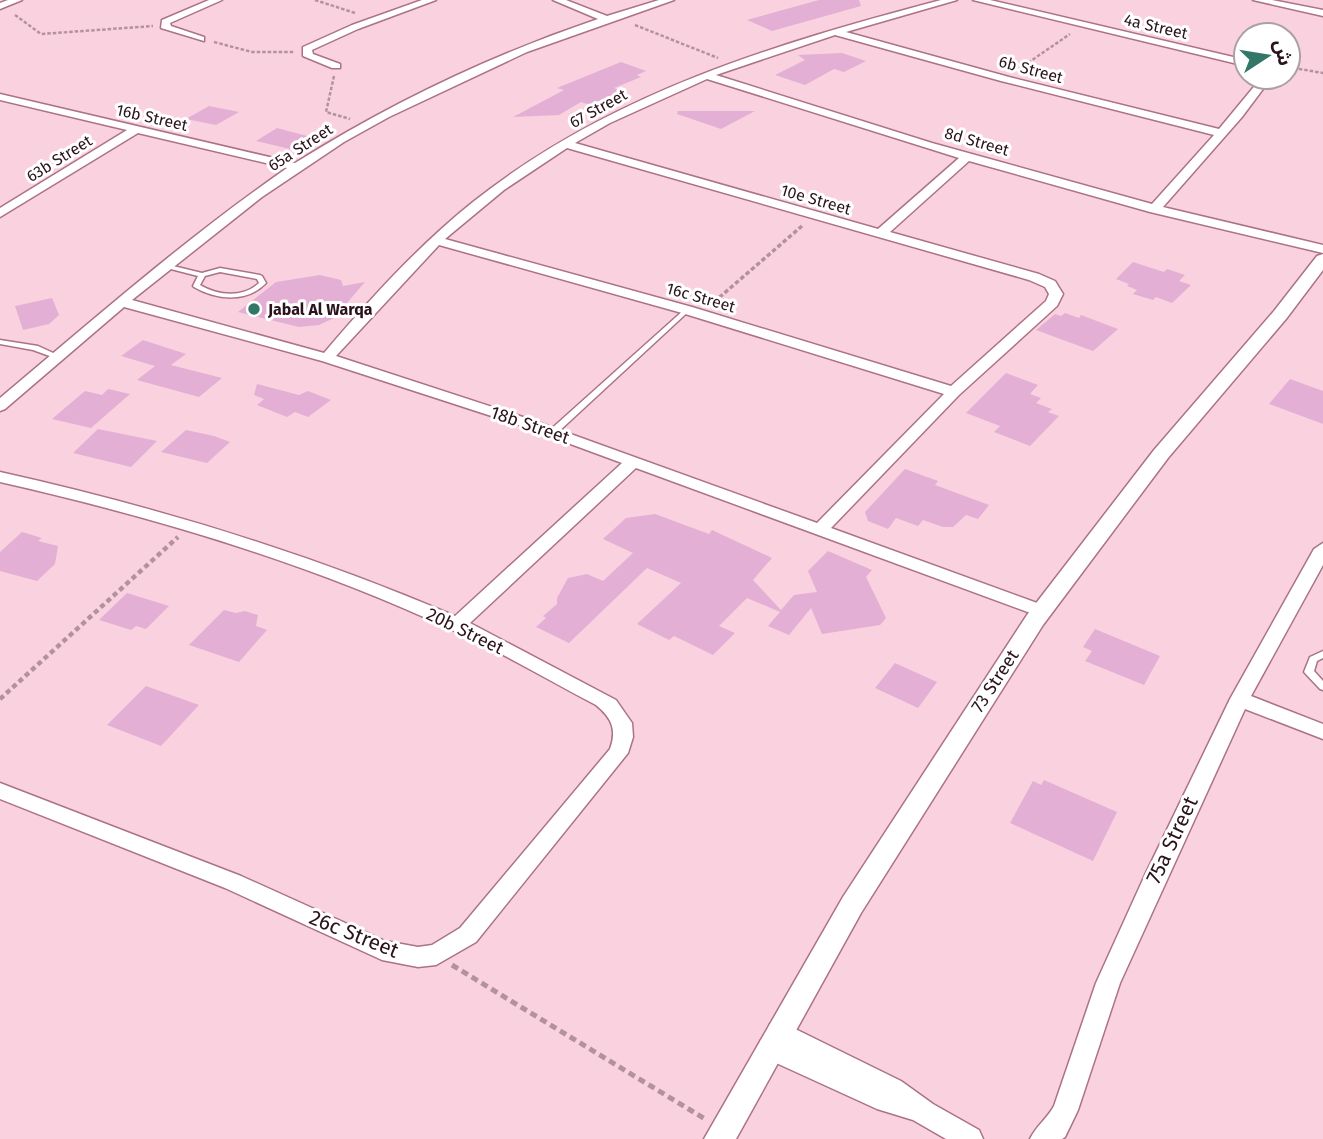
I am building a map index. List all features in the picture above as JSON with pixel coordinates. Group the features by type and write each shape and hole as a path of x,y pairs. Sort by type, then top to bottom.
{"street":[{"path":"4,10 17,0"},
{"path":"201,39 171,30 164,25 169,18 217,0"},
{"path":"336,66 306,52 311,45 431,0"},
{"path":"558,0 610,18"},
{"name":"65a Street","path":"0,407 165,266 229,215 296,167 424,94 496,60 610,18 669,0"},
{"name":"67 Street","path":"327,358 364,315 437,241 499,188 566,144 633,106 732,64 834,32 951,0"},
{"name":"4a Street","path":"978,0 1232,60"},
{"path":"1258,0 1323,13"},
{"name":"6b Street","path":"834,32 1005,79 1221,133"},
{"name":"8d Street","path":"705,75 967,157 1323,254"},
{"path":"1154,209 1256,91"},
{"name":"16b Street","path":"0,97 296,167"},
{"name":"63b Street","path":"0,214 135,130"},
{"name":"10e Street","path":"566,144 1034,277 1054,289 1056,294 1052,303 954,392"},
{"path":"881,233 967,157"},
{"name":"16c Street","path":"437,241 693,312 954,392"},
{"name":"73 Street","path":"721,1135 852,905 1038,616 1161,454 1280,315 1323,254"},
{"name":"18b Street","path":"123,302 327,358 553,432 820,530 929,572 958,588 1038,616"},
{"path":"820,530 954,392"},
{"path":"457,625 634,461"},
{"name":"20b Street","path":"0,477 90,496 191,525 340,576 457,625 603,700 620,715 625,734 618,752 474,929 453,947 436,955"},
{"name":"75a Street","path":"1043,1139 1056,1128 1065,1110 1108,983 1167,851 1240,699 1323,549"},
{"path":"1240,699 1323,732"},
{"name":"26c Street","path":"0,791 221,877 382,950 408,956 436,955"},
{"path":"774,1040 886,1101 924,1113 970,1139"}],"lane":[{"path":"165,266 202,275 226,270 260,277 263,283 250,294 233,296 198,288 196,283 202,275"},
{"path":"553,432 693,312"},
{"path":"0,341 35,348 58,357"},
{"path":"1323,654 1313,659 1309,672 1323,687"}],"path":[{"path":"315,0 376,20"},
{"path":"4,10 41,34 164,25"},
{"path":"610,18 732,64"},
{"path":"1005,79 1082,26"},
{"path":"201,39 252,52 306,52"},
{"path":"336,66 326,112 368,124"},
{"path":"1302,69 1323,73"},
{"path":"693,312 815,215"},
{"path":"0,699 191,525"},
{"path":"436,955 721,1135"}],"building":[{"path":"819,0 859,0 861,6 772,31 747,20"},
{"path":"842,53 866,61 844,72 834,69 805,85 775,75 805,60 798,55"},
{"path":"621,62 646,71 637,75 641,77 614,88 621,91 590,105 581,102 559,115 513,117 564,90 557,88"},
{"path":"209,106 239,112 216,125 186,119"},
{"path":"678,111 755,111 721,129 677,114"},
{"path":"277,128 311,137 290,149 256,141"},
{"path":"1133,262 1164,272 1167,269 1185,275 1179,281 1191,285 1172,303 1156,297 1153,300 1133,294 1137,290 1116,279"},
{"path":"320,275 341,280 343,286 365,282 334,318 319,325 299,327 238,312 276,282"},
{"path":"52,298 59,315 49,324 23,330 15,306"},
{"path":"1065,313 1079,318 1081,315 1118,329 1093,351 1036,330 1055,314 1061,316"},
{"path":"143,340 186,354 171,365 222,378 199,397 137,380 155,366 121,356"},
{"path":"1006,373 1038,385 1030,394 1041,398 1036,403 1052,409 1048,412 1059,416 1030,446 994,432 1000,426 966,413"},
{"path":"1290,379 1323,391 1323,424 1269,404"},
{"path":"257,384 299,395 308,391 331,400 308,417 295,412 287,417 257,405 264,399 254,395"},
{"path":"108,389 130,394 91,428 52,419 85,391 102,395"},
{"path":"98,429 157,441 131,467 73,453"},
{"path":"186,430 230,442 207,463 161,452"},
{"path":"905,469 938,481 935,485 989,505 978,519 966,515 953,527 943,527 923,520 918,526 896,518 888,529 868,521 865,512"},
{"path":"655,514 709,534 712,530 772,558 753,580 781,610 794,595 817,592 808,571 828,551 872,570 866,577 886,618 880,625 822,634 811,608 789,635 768,626 780,612 747,598 719,626 735,633 713,655 674,636 669,640 637,624 681,583 647,568 569,643 536,627 546,618 543,616 557,604 557,598 568,578 587,574 603,581 633,553 603,539 626,518"},
{"path":"22,532 42,538 38,541 58,546 55,564 37,581 0,571 0,552"},
{"path":"127,593 169,606 146,629 136,626 131,630 99,620"},
{"path":"224,610 258,615 256,626 267,630 239,662 189,645"},
{"path":"1095,629 1160,656 1144,685 1085,661 1092,651 1083,647"},
{"path":"895,663 937,682 918,708 875,688"},
{"path":"146,686 199,705 161,746 107,725"},
{"path":"1044,780 1117,812 1093,861 1010,823 1033,781 1041,785"}],"place":[{"name":"Jabal Al Warqa","path":"254,309"}]}
